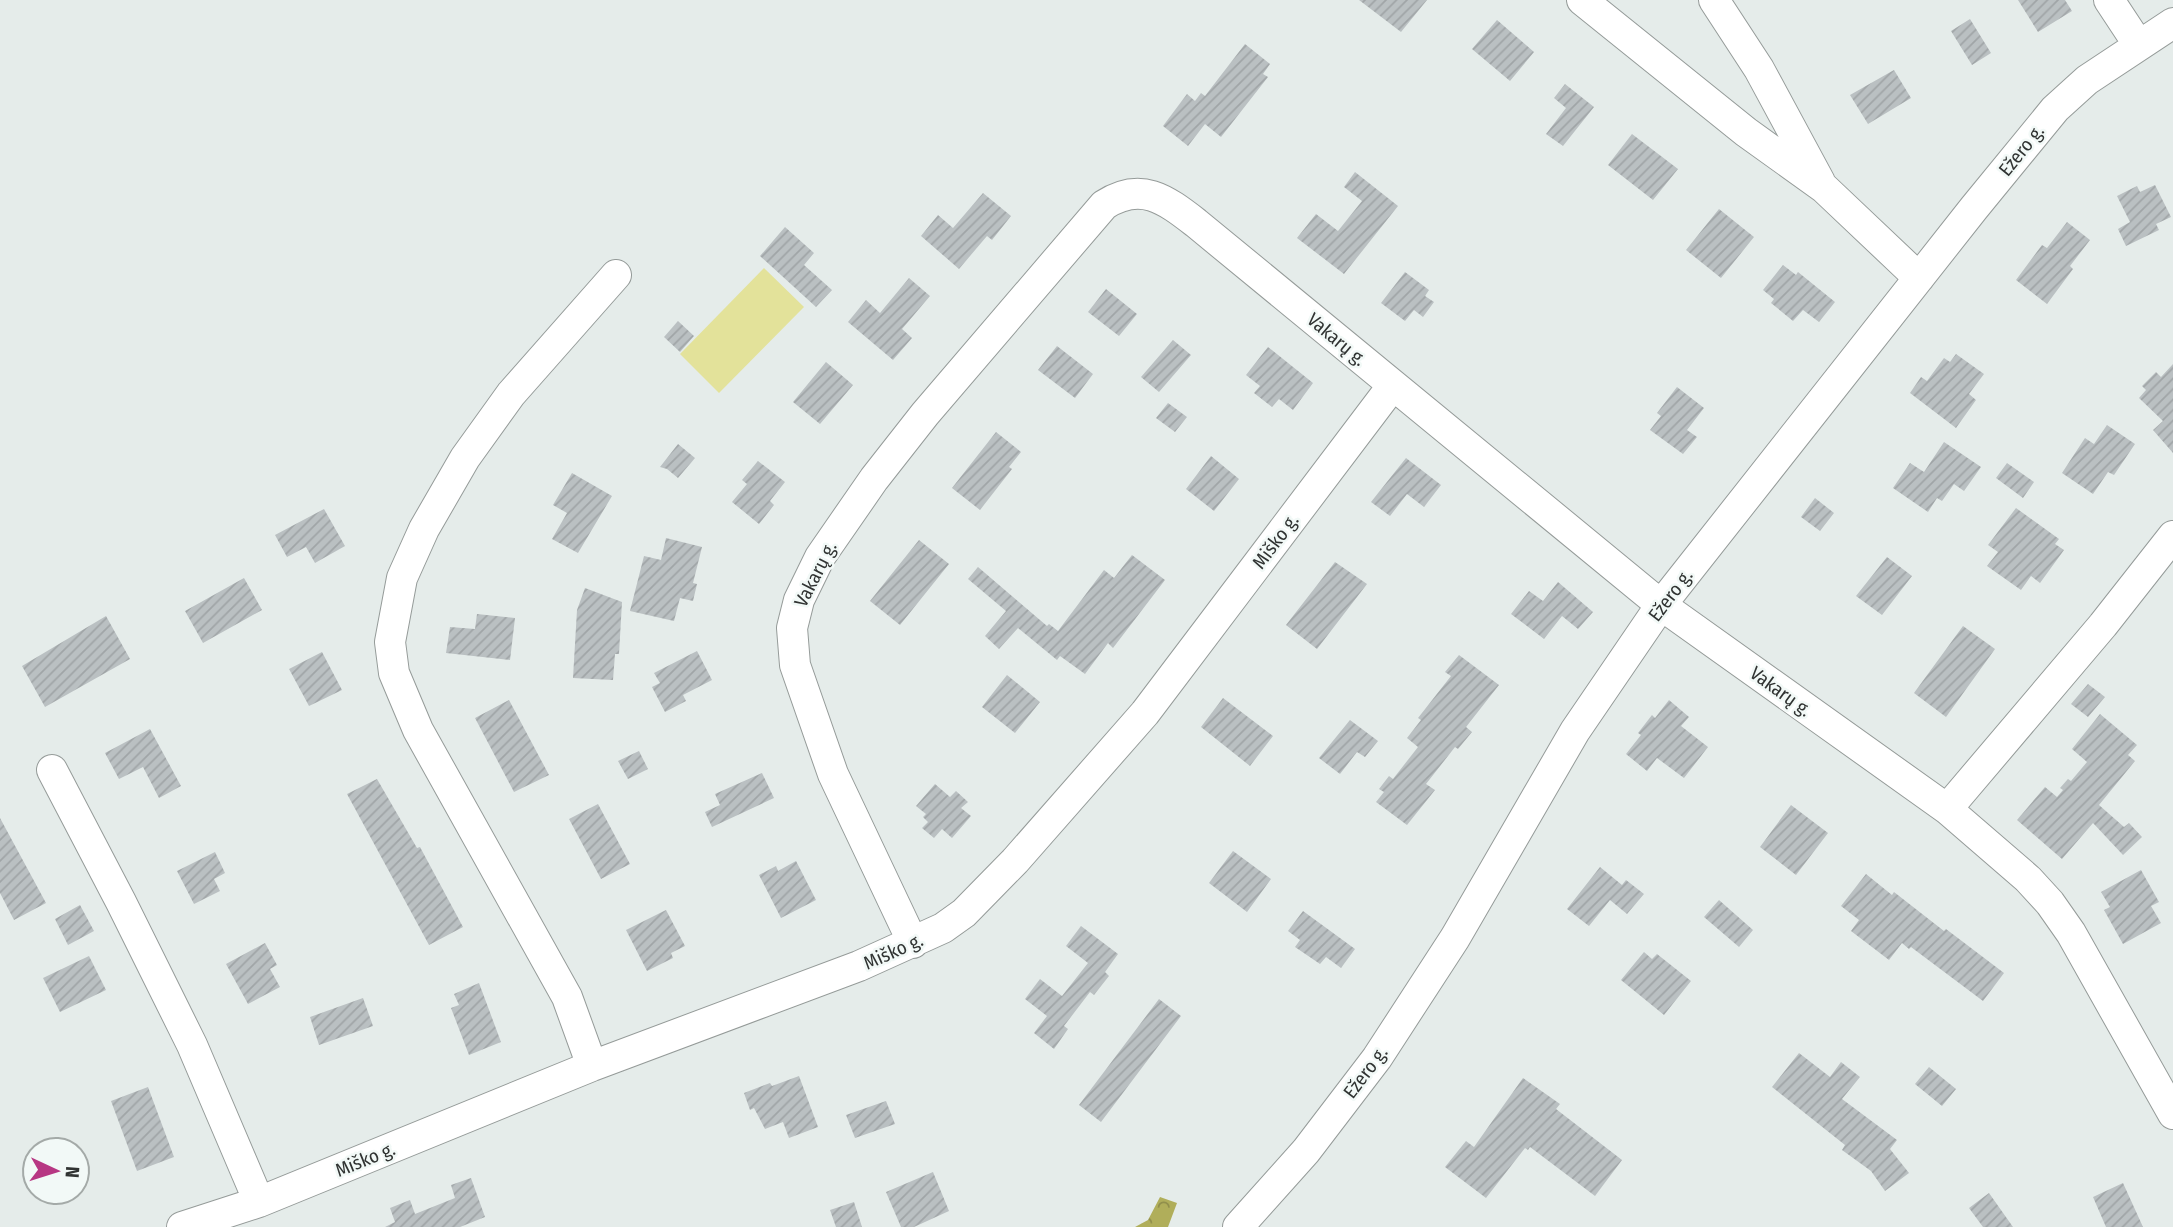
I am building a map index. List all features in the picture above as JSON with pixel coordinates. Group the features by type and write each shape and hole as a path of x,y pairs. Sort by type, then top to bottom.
{"street":[{"path":"1582,0 1746,132 1824,188 1919,278"},
{"path":"1714,0 1759,69 1824,188"},
{"path":"2109,0 2138,44"},
{"name":"Ežero g.","path":"1238,1227 1306,1151 1377,1058 1455,938 1575,731 1661,605 2055,109 2087,80 2173,23"},
{"name":"Vakarų g.","path":"913,943 833,774 795,665 792,628 799,600 820,557 874,479 925,414 1104,205 1117,196 1145,193 1175,207 1661,605 1947,809 2028,879 2050,903 2071,933 2173,1114"},
{"path":"592,1066 566,998 418,730 394,673 390,642 402,578 424,528 465,458 511,394 616,275"},
{"name":"Miško g.","path":"182,1227 259,1202 592,1066 859,966 943,929 964,913 1015,860 1145,713 1393,385"},
{"path":"1947,809 2103,625 2173,536"},
{"path":"52,770 192,1045 259,1202"}],"green space":[{"path":"1160,1197 1177,1203 1168,1227 1135,1227 1148,1220"}],"shaded area":[{"path":"764,268 804,307 719,393 680,354"}],"building":[{"path":"1359,0 1427,0 1401,32"},
{"path":"2018,0 2065,0 2072,11 2038,32"},
{"path":"1970,19 1991,53 1972,65 1951,31"},
{"path":"1497,20 1534,52 1510,81 1472,49"},
{"path":"1245,44 1270,64 1263,74 1268,77 1221,137 1205,124 1188,146 1163,126 1187,94 1195,101 1201,93 1205,96"},
{"path":"1894,70 1911,98 1868,124 1850,95"},
{"path":"1565,84 1594,107 1563,146 1546,134 1566,108 1554,98"},
{"path":"1632,134 1678,169 1653,200 1608,165"},
{"path":"1355,172 1398,206 1344,274 1297,238 1316,214 1338,231 1362,201 1344,187"},
{"path":"2155,185 2171,217 2156,224 2159,230 2126,246 2118,229 2130,222 2117,196 2137,186 2140,192"},
{"path":"983,193 1011,216 992,240 987,236 959,269 921,236 938,215 953,228"},
{"path":"1719,209 1754,237 1721,278 1686,250"},
{"path":"2067,222 2090,240 2070,266 2073,269 2047,304 2016,280 2042,245 2047,248"},
{"path":"785,227 814,253 804,265 832,290 816,307 760,256"},
{"path":"1783,265 1796,275 1798,272 1835,302 1819,322 1803,310 1793,321 1771,303 1774,299 1763,290"},
{"path":"1405,272 1429,290 1425,296 1434,302 1423,317 1414,310 1405,321 1381,303"},
{"path":"909,278 930,296 902,329 912,338 893,360 848,322 866,300 880,313"},
{"path":"1106,289 1137,314 1119,336 1088,312"},
{"path":"678,321 694,336 680,352 664,337"},
{"path":"1173,340 1191,355 1159,392 1141,377"},
{"path":"1057,346 1093,374 1075,398 1038,370"},
{"path":"1268,347 1313,383 1293,410 1279,399 1272,407 1254,393 1260,386 1246,375"},
{"path":"1956,354 1984,374 1969,394 1976,400 1956,428 1910,393 1921,377 1927,381 1944,358 1950,362"},
{"path":"826,362 853,385 820,424 793,402"},
{"path":"2173,364 2173,453 2153,430 2163,421 2139,398 2146,390 2142,386 2156,372 2161,377"},
{"path":"1677,387 1704,408 1687,430 1697,437 1683,454 1650,430 1661,416 1657,413"},
{"path":"1168,403 1187,417 1175,432 1156,418"},
{"path":"2107,425 2135,444 2114,475 2108,472 2093,494 2062,473 2085,438 2094,444"},
{"path":"996,432 1021,452 1009,467 1012,469 980,510 952,488"},
{"path":"1944,442 1981,467 1964,491 1954,484 1942,501 1937,498 1928,512 1893,488 1910,463 1924,472"},
{"path":"678,444 695,458 678,478 660,467"},
{"path":"1211,456 1239,479 1214,511 1186,489"},
{"path":"1406,458 1441,485 1424,507 1407,494 1390,516 1371,502"},
{"path":"758,461 785,482 770,501 774,505 759,524 732,502 747,484 742,480"},
{"path":"2007,463 2034,482 2023,498 1996,478"},
{"path":"572,473 612,496 578,553 552,539 567,513 553,505"},
{"path":"1815,498 1834,513 1820,531 1801,517"},
{"path":"2016,508 2059,539 2055,544 2064,550 2040,583 2031,576 2021,590 1987,566 1998,552 1988,545"},
{"path":"324,509 345,546 315,563 306,547 287,557 275,535"},
{"path":"666,538 702,547 693,583 697,584 693,601 680,598 674,621 630,611 644,556 661,560"},
{"path":"919,540 949,564 900,625 870,601"},
{"path":"1132,555 1165,580 1113,648 1108,643 1085,674 1060,656 1057,660 1018,628 999,649 985,636 1006,611 968,579 978,567 1047,626 1049,624 1058,631 1104,570 1114,578"},
{"path":"1887,557 1912,576 1882,615 1856,596"},
{"path":"1335,562 1367,584 1317,649 1286,625"},
{"path":"244,578 262,610 203,643 185,611"},
{"path":"1558,582 1593,612 1578,629 1562,616 1544,639 1511,614 1529,591 1543,601"},
{"path":"585,588 622,602 619,654 615,654 613,680 573,678 577,610"},
{"path":"477,614 515,618 510,660 446,653 450,627 475,629"},
{"path":"106,616 130,659 45,707 22,666"},
{"path":"1963,626 1995,649 1946,717 1914,693"},
{"path":"697,651 712,680 683,695 686,701 665,712 652,687 660,683 654,673"},
{"path":"322,652 342,690 309,706 289,669"},
{"path":"1459,655 1499,685 1466,727 1472,732 1458,749 1455,747 1426,784 1435,790 1407,825 1376,802 1384,792 1379,789 1389,776 1393,779 1418,747 1407,738 1421,720 1418,718 1451,676 1445,672"},
{"path":"1007,675 1040,702 1015,733 982,707"},
{"path":"2088,684 2105,697 2088,717 2071,704"},
{"path":"1223,698 1273,736 1250,766 1201,727"},
{"path":"509,700 549,775 514,792 475,718"},
{"path":"1669,700 1689,717 1681,726 1708,747 1684,778 1657,758 1647,771 1626,754 1652,715 1655,718"},
{"path":"2100,714 2137,745 2128,755 2135,761 2099,805 2124,827 2129,823 2142,837 2123,855 2093,823 2062,859 2017,820 2045,787 2057,797 2063,790 2060,788 2068,779 2071,781 2087,762 2072,749"},
{"path":"1350,720 1378,741 1365,757 1357,752 1340,774 1319,758"},
{"path":"150,729 181,786 159,798 143,767 119,779 105,753"},
{"path":"639,751 648,769 628,779 618,761"},
{"path":"762,773 774,798 712,827 705,812 720,805 715,794"},
{"path":"377,779 417,848 420,847 463,927 429,945 347,794"},
{"path":"935,784 950,797 956,791 968,802 961,808 971,816 952,838 942,829 934,838 922,828 928,822 923,817 926,814 916,806"},
{"path":"598,804 630,864 601,879 569,819"},
{"path":"1791,805 1828,833 1796,875 1760,847"},
{"path":"0,818 46,903 14,920 0,893"},
{"path":"1233,851 1271,879 1247,912 1209,883"},
{"path":"215,852 225,873 214,879 220,891 194,904 177,871"},
{"path":"796,861 816,900 781,918 759,875 776,866 778,871"},
{"path":"1600,867 1622,885 1626,880 1644,894 1627,914 1610,900 1589,926 1567,909"},
{"path":"2141,870 2159,902 2151,906 2161,923 2123,944 2104,910 2110,907 2101,892"},
{"path":"1866,874 2004,973 1983,1001 1911,947 1909,949 1902,943 1889,960 1851,931 1859,920 1841,906"},
{"path":"1719,900 1753,930 1739,947 1704,917"},
{"path":"80,905 94,931 68,945 55,919"},
{"path":"666,910 685,946 671,953 673,958 647,971 626,930"},
{"path":"1303,911 1355,949 1341,968 1326,957 1320,964 1295,947 1300,940 1288,931"},
{"path":"1081,926 1118,954 1105,972 1109,976 1094,995 1090,992 1064,1026 1068,1029 1054,1049 1034,1033 1047,1016 1025,999 1040,979 1062,996 1088,963 1066,946"},
{"path":"265,943 277,965 270,969 280,987 248,1004 226,964"},
{"path":"1644,952 1652,959 1657,954 1691,981 1664,1015 1621,980"},
{"path":"89,956 106,990 60,1012 43,978"},
{"path":"479,983 501,1042 469,1055 451,1008 459,1005 454,994"},
{"path":"363,998 373,1026 319,1045 310,1017"},
{"path":"1159,999 1181,1016 1101,1122 1079,1105"},
{"path":"1799,1053 1830,1077 1841,1062 1860,1077 1842,1099 1897,1140 1890,1149 1909,1173 1885,1191 1871,1171 1842,1150 1845,1145 1772,1087"},
{"path":"1929,1067 1956,1089 1942,1106 1915,1084"},
{"path":"799,1076 818,1127 789,1138 783,1122 765,1129 754,1108 750,1110 744,1093"},
{"path":"1523,1078 1560,1104 1556,1109 1622,1160 1595,1196 1530,1147 1528,1150 1525,1148 1486,1198 1445,1167 1466,1141 1474,1147"},
{"path":"148,1087 174,1157 137,1171 111,1101"},
{"path":"886,1101 895,1124 855,1138 846,1115"},
{"path":"933,1172 949,1211 914,1227 901,1227 886,1192"},
{"path":"471,1178 485,1217 460,1227 385,1227 395,1222 390,1208 410,1200 415,1214 455,1198 451,1185"},
{"path":"2123,1183 2143,1227 2106,1227 2093,1197"},
{"path":"1989,1193 2013,1227 1983,1227 1969,1208"},
{"path":"854,1202 862,1227 836,1227 830,1210"}]}
